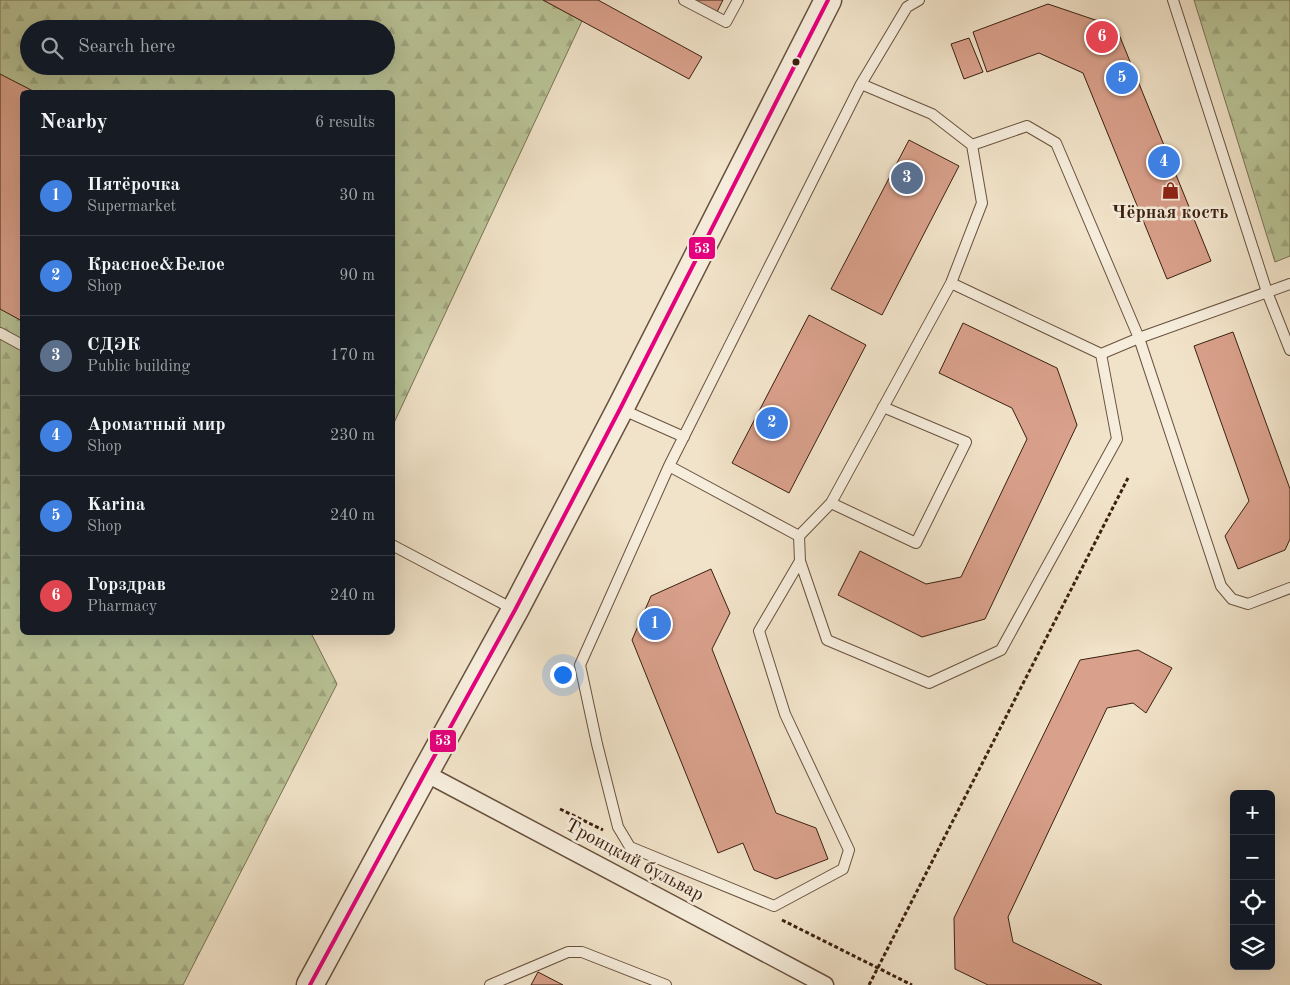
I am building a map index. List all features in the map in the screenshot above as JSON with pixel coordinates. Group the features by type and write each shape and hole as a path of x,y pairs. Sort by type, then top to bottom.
{"street":[{"path":"313,984 425,773 515,610 620,409 828,0"},
{"name":"Троицкий бульвар","path":"425,773 824,985"}],"lane":[{"path":"684,0 726,22 738,0"},
{"path":"800,562 759,631 785,714 848,850 843,869 774,906 630,847 618,827 580,665 669,466 861,84 907,7 919,0"},
{"path":"1174,0 1267,292 1290,350"},
{"path":"861,84 932,114 972,146 982,203 951,283 883,407 830,502 799,536 800,562 827,640 929,683 1002,650 1117,439 1101,354"},
{"path":"972,146 1028,126 1056,143 1139,338 1222,586 1232,599 1248,604 1290,588"},
{"path":"951,283 1101,354 1139,338 1290,284"},
{"path":"0,333 20,344"},
{"path":"830,502 916,542 966,442 883,407"},
{"path":"620,409 684,437"},
{"path":"669,466 799,536"},
{"path":"395,548 515,610"},
{"path":"490,985 568,952 582,952 666,985"}],"path":[{"path":"869,985 1128,478"}],"green space":[{"path":"0,0 543,0 582,21 395,421 395,90 20,90 20,635 312,635 337,684 183,985 0,985"},
{"path":"1194,0 1290,0 1290,256 1275,262"}],"building":[{"path":"543,0 598,0 702,57 689,79"},
{"path":"680,0 723,0 714,18"},
{"path":"1048,4 1116,27 1211,261 1167,279 1083,73 1039,53 987,72 973,32"},
{"path":"969,38 983,72 964,79 951,44"},
{"path":"0,74 31,90 20,90 20,320 0,309"},
{"path":"909,140 959,166 882,315 831,289"},
{"path":"809,315 866,345 789,493 732,463"},
{"path":"963,323 1057,368 1077,425 985,619 922,637 838,595 860,551 926,584 961,577 1027,439 1012,408 939,373"},
{"path":"1233,332 1290,489 1290,539 1285,550 1238,569 1225,536 1249,501 1194,346"},
{"path":"711,569 730,613 712,649 776,813 816,828 828,859 776,879 754,870 743,843 718,853 632,640 651,596"},
{"path":"1138,650 1172,668 1146,713 1133,703 1107,708 1008,917 1013,942 1102,985 988,985 955,969 954,918 1080,660"},
{"path":"538,972 563,985 531,985"}],"transit line":[{"name":"53","path":"310,985 515,610 620,409 828,0"}],"place":[{"name":"Горздрав","path":"1102,37"},
{"name":"Karina","path":"1122,78"},
{"name":"Ароматный мир","path":"1164,162"},
{"name":"СДЭК","path":"907,178"},
{"name":"Чёрная кость","path":"1170,190"},
{"name":"Красное&Белое","path":"772,423"},
{"name":"Пятёрочка","path":"655,624"}]}
